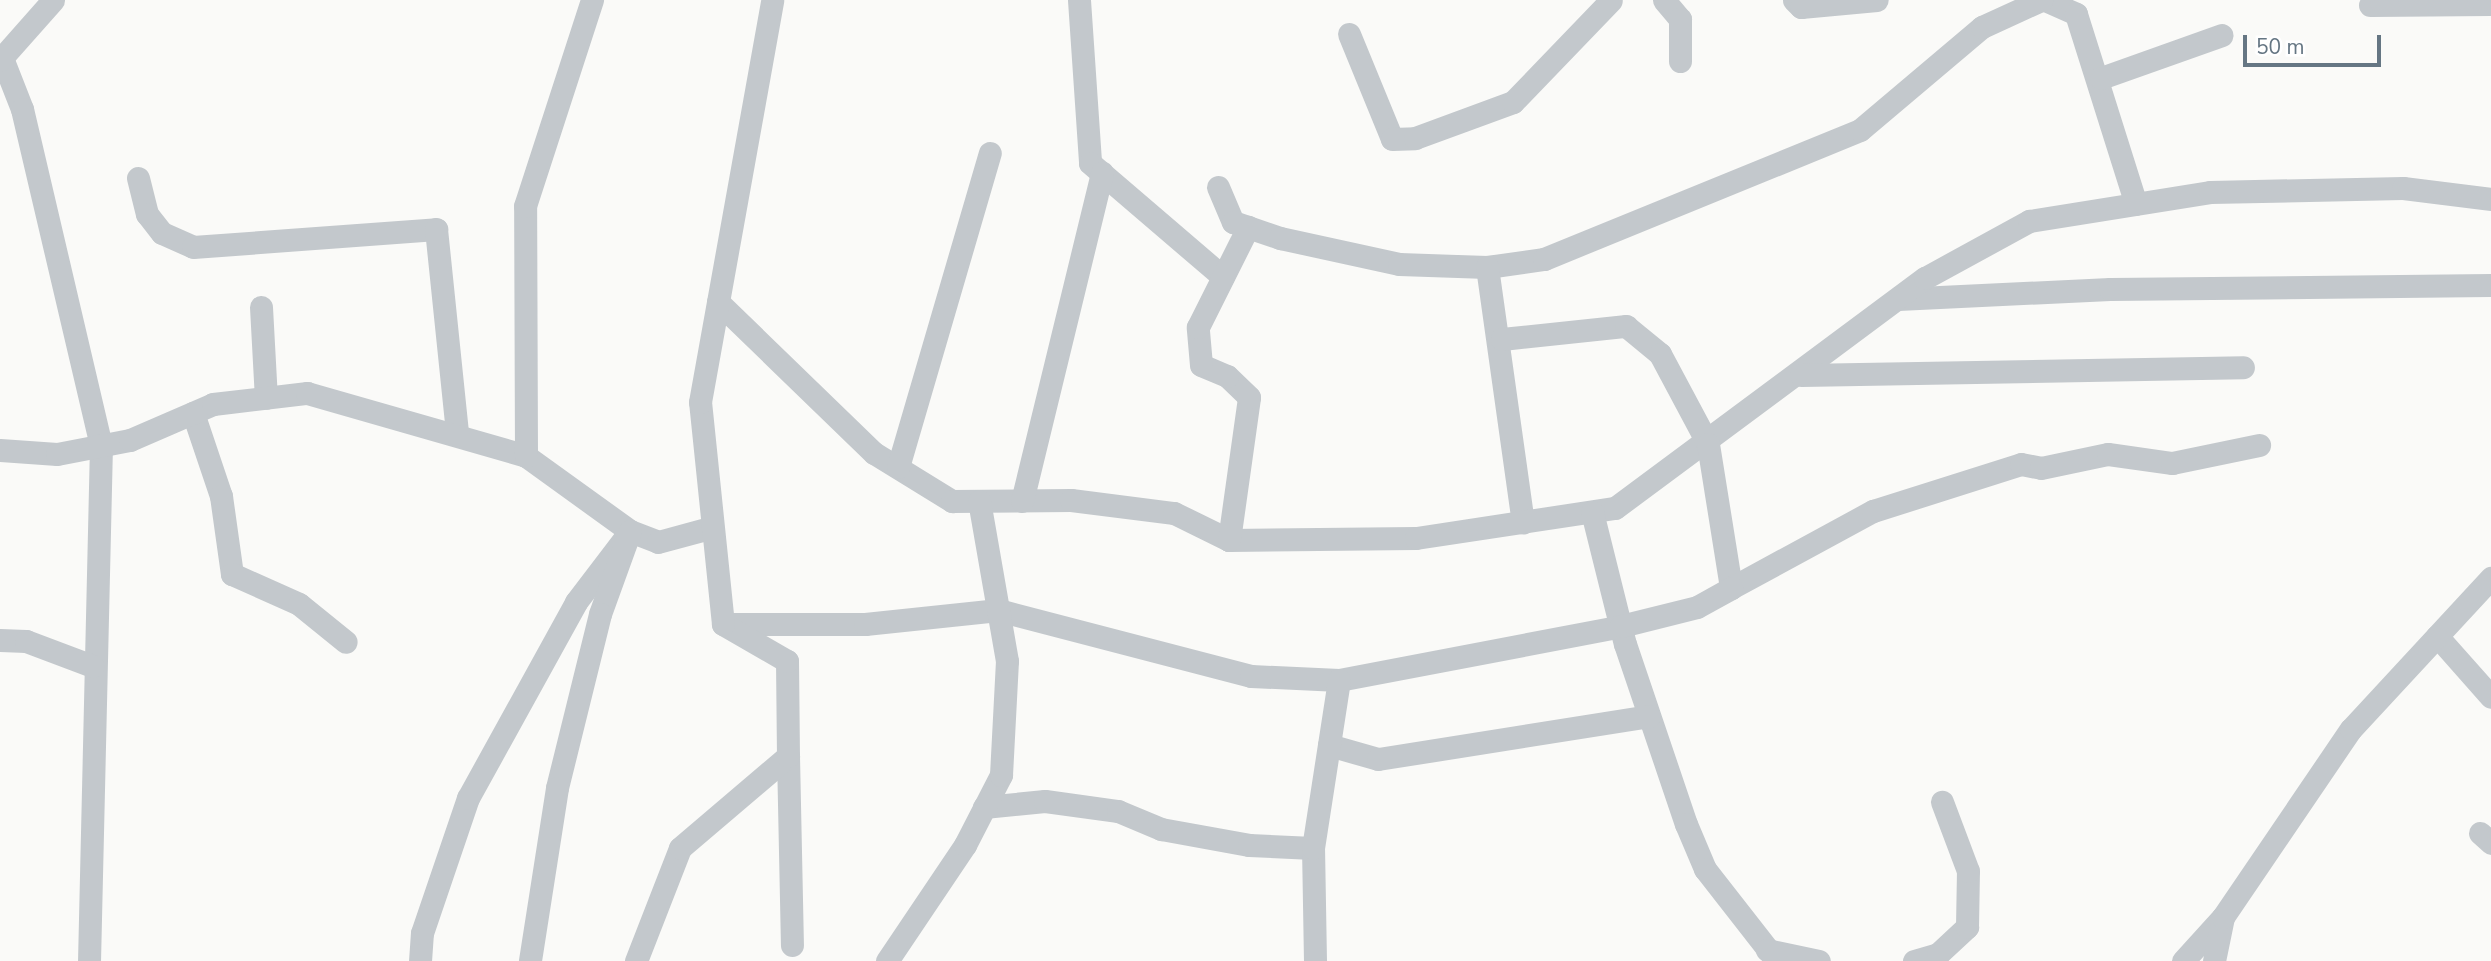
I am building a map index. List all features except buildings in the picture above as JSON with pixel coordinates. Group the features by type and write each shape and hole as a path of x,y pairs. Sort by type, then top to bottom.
{"street":[{"path":"53,0 1,59 22,109 101,445 92,666 89,961"},
{"path":"526,456 526,205 592,0"},
{"path":"723,624 710,528 700,402 772,0"},
{"path":"1079,0 1083,121 1090,163 1223,277"},
{"path":"1349,34 1392,139 1415,138 1513,102 1611,0"},
{"path":"1664,0 1680,19 1680,61"},
{"path":"1794,0 1801,7 1877,0"},
{"path":"1217,187 1233,222 1399,264 1487,267 1544,259 1860,130 1982,27 2043,0 2076,14 2101,78 2136,204"},
{"path":"2371,5 2491,4"},
{"path":"2101,78 2222,35"},
{"path":"898,467 990,153"},
{"path":"1022,500 1102,173"},
{"path":"138,178 147,214 162,233 193,247 436,229 457,432"},
{"path":"718,302 874,453 952,501 1022,500 1174,513 1229,540 1416,538 1615,508 1709,444 1898,299 2029,222 2210,192 2403,188 2491,199"},
{"path":"1229,540 1248,397 1227,376 1201,365 1198,327 1248,227"},
{"path":"1487,267 1502,340 1523,522"},
{"path":"1898,299 2110,289 2491,285"},
{"path":"261,307 266,398"},
{"path":"1502,340 1626,327 1660,354 1709,444 1731,588"},
{"path":"1801,374 2243,367"},
{"path":"0,450 57,453 101,445 193,413 266,398 307,393 457,432 526,456 630,531 658,542 710,528"},
{"path":"193,413 221,496 232,574 299,604 346,642"},
{"path":"723,624 866,624 998,610 1251,676 1339,680 1621,626 1697,607 1872,511 2021,464 2041,468 2108,454 2172,463 2259,445"},
{"path":"887,961 984,807 1000,775 1007,661 979,501"},
{"path":"1592,512 1621,626 1649,716 1705,869 1772,956 1819,961"},
{"path":"420,961 422,933 468,797 576,602 630,531"},
{"path":"530,961 557,788 600,614 630,531"},
{"path":"2183,961 2223,918 2351,729 2491,578"},
{"path":"723,624 787,662 792,945"},
{"path":"2437,636 2486,685"},
{"path":"0,640 26,641 92,666"},
{"path":"1315,961 1313,848 1339,680"},
{"path":"1329,746 1378,759 1649,716"},
{"path":"636,961 680,848 788,756"},
{"path":"984,807 1045,801 1118,811 1161,829 1250,845 1313,848"},
{"path":"1914,961 1938,954 1967,927 1968,871 1942,802"},
{"path":"2214,961 2223,918"}]}
